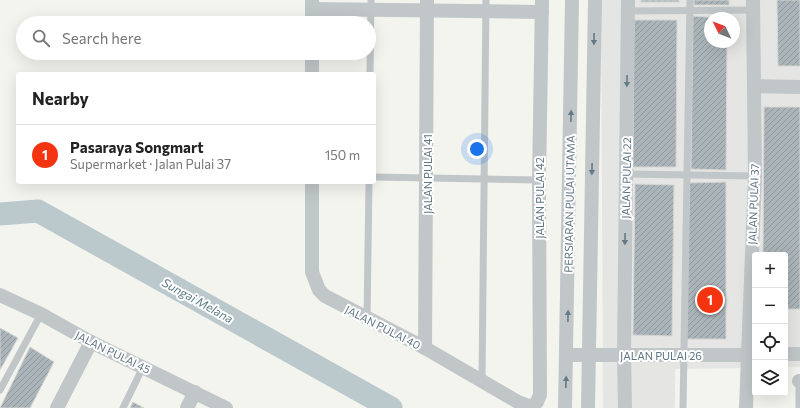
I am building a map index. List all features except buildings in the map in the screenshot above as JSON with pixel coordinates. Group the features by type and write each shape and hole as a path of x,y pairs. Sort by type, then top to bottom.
{"street":[{"name":"PERSIARAN PULAI UTAMA","path":"565,408 572,0"},
{"name":"PERSIARAN PULAI UTAMA","path":"588,408 595,0"},
{"path":"312,11 371,5 542,6"},
{"name":"JALAN PULAI 41","path":"425,348 427,178 426,5"},
{"name":"JALAN PULAI 22","path":"625,408 624,355 628,5"},
{"name":"JALAN PULAI 37","path":"752,324 755,86 753,5"},
{"name":"JALAN PULAI 42","path":"540,395 539,180 542,6"},
{"path":"312,60 312,72"},
{"path":"755,86 800,87"},
{"name":"JALAN PULAI 40","path":"312,184 312,272 319,290 334,302 425,348 518,402 532,407 538,402 540,395"},
{"name":"JALAN PULAI 45","path":"0,294 41,314 91,342 226,408"},
{"path":"57,408 91,342"},
{"path":"788,354 800,354"},
{"name":"JALAN PULAI 26","path":"567,355 752,355"},
{"name":"JALAN PULAI 37","path":"746,408 752,355"},
{"path":"187,408 195,392"}],"lane":[{"path":"683,408 690,0"},
{"path":"371,5 371,16"},
{"path":"628,5 689,11 753,5"},
{"path":"482,381 486,6"},
{"path":"370,60 370,72"},
{"path":"626,174 754,176"},
{"path":"376,177 539,180"},
{"path":"367,319 369,184"},
{"path":"0,390 41,314"},
{"path":"122,408 143,367"},
{"path":"799,408 800,381"}],"shaded area":[{"path":"601,0 800,0 800,367 788,367 788,252 752,252 752,368 675,369 675,408 603,408"}],"waterway":[{"name":"Sungai Melana","path":"0,214 38,211 391,408"}],"place":[{"name":"Pasaraya Songmart","path":"710,300"}]}
